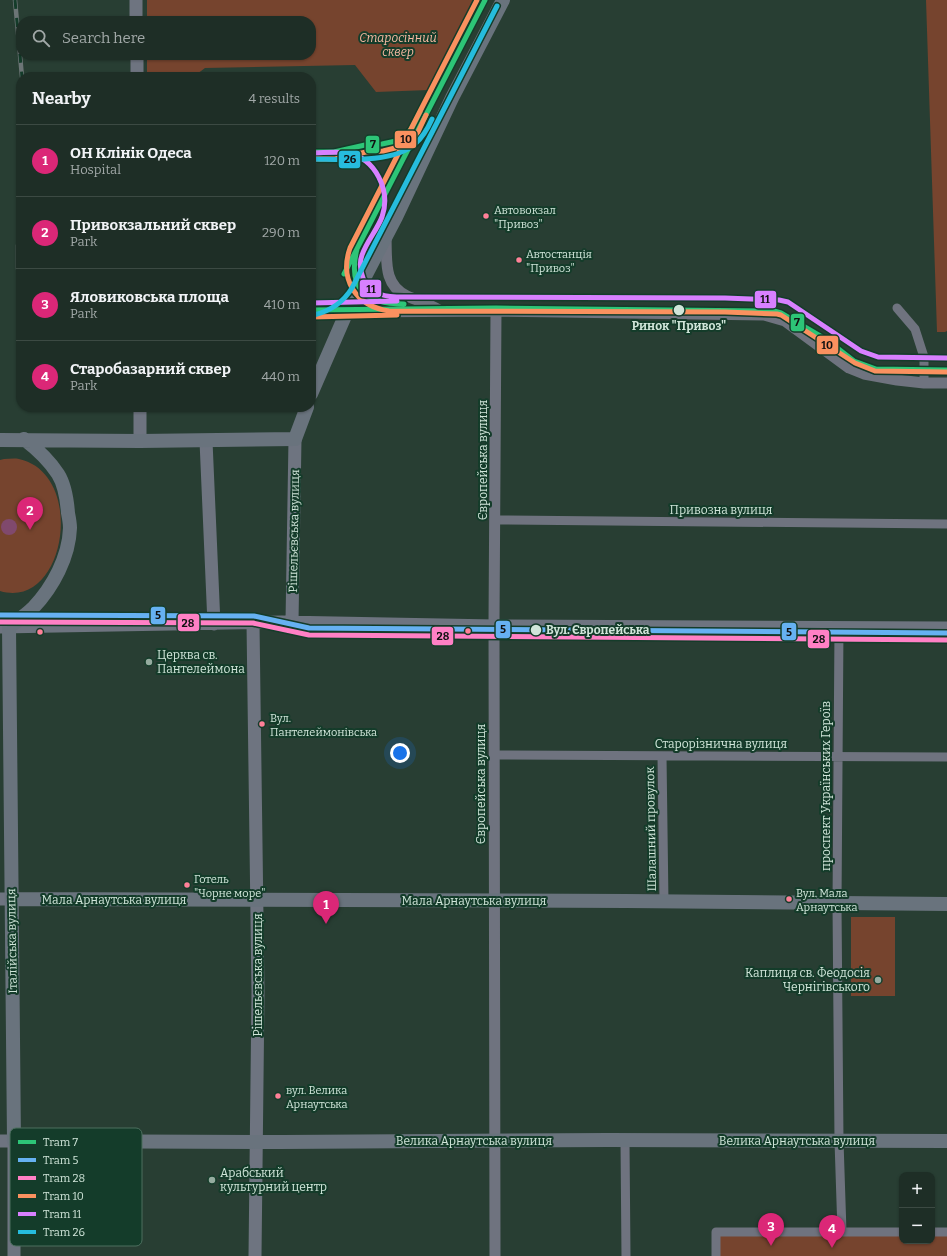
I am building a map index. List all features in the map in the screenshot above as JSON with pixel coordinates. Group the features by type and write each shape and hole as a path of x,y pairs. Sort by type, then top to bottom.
{"main road":[{"path":"136,0 136,16"},
{"path":"316,383 347,312 386,238 452,98 503,0"},
{"path":"137,60 137,72"},
{"path":"140,412 140,441"},
{"path":"0,440 206,441 295,439 305,412"},
{"path":"3,624 34,607 52,583 67,548 70,528 67,503 59,475 51,463 24,439"},
{"name":"Рішельєвська вулиця","path":"292,622 295,439"},
{"path":"206,441 214,624"},
{"path":"3,624 214,624 292,622 495,626 947,628"},
{"name":"Рішельєвська вулиця","path":"253,623 258,1037 255,1256"},
{"name":"Італійська вулиця","path":"3,624 7,1141 10,1190"},
{"name":"Мала Арнаутська вулиця","path":"6,899 947,904"},
{"name":"Велика Арнаутська вулиця","path":"142,1142 495,1142 625,1140 947,1141"},
{"name":"Італійська вулиця","path":"13,1246 14,1256"}],"street":[{"path":"386,238 388,273 394,286 405,295 429,304 441,311"},
{"path":"897,308 915,329 924,358 924,380"},
{"path":"347,312 496,311 764,315 785,321 849,368 864,374 897,380 924,380 947,377"},
{"name":"Європейська вулиця","path":"495,1256 494,755 496,311"},
{"path":"924,380 947,383"},
{"name":"Привозна вулиця","path":"496,520 947,524"},
{"name":"проспект Українських Героїв","path":"839,628 837,904 839,1141 842,1232"},
{"name":"Старорізнична вулиця","path":"494,755 947,757"},
{"name":"Шалашний провулок","path":"662,756 664,902"},
{"path":"625,1140 626,1256"},
{"path":"716,1256 716,1232 899,1232"},
{"path":"935,1232 947,1232"}],"green space":[{"name":"Старосінний сквер","path":"147,0 477,0 429,90 376,92 355,65 205,68 200,72 147,72 147,60 316,60 316,16 147,16"},
{"path":"926,0 947,0 947,331 945,332 937,332"},
{"path":"19,459 40,470 54,489 60,513 60,538 53,562 40,581 23,592 0,591 0,460"},
{"path":"851,917 895,917 895,996 851,996"},
{"path":"716,1232 899,1232 899,1244 935,1244 935,1232 947,1232 947,1256 716,1256"}],"shaded area":[{"path":"6,519 12,519 17,524 15,533 12,535 6,535 1,530 1,524"}],"tram line":[{"name":"10","path":"477,0 350,248 347,260 349,281 353,290 367,304 389,311 725,312 777,314 781,315 855,363 875,371 947,372"},
{"name":"7","path":"344,274 485,0"},
{"name":"26","path":"316,314 336,306 345,298 352,288 497,6"},
{"name":"7","path":"316,152 334,152 365,145 396,141 407,134 412,128 420,112"},
{"name":"10","path":"316,159 335,159 399,147 418,132 426,115"},
{"name":"26","path":"316,159 351,160 380,158 394,155 415,144 425,132 432,119"},
{"path":"316,156 334,152"},
{"name":"11","path":"316,153 343,152 357,156 366,161 379,177 383,187 384,197 382,217 364,250 360,264 363,278 370,289 386,296 725,298 779,300 788,302 861,351 878,357 947,358"},
{"path":"316,163 327,160"},
{"name":"7","path":"357,249 355,274 357,284 362,292 379,301 404,304"},
{"name":"11","path":"316,303 397,301"},
{"name":"7","path":"316,310 496,308 774,311 781,313 827,340 854,361 876,369 947,370"},
{"name":"10","path":"316,317 397,315"},
{"name":"5","path":"0,615 254,616 309,628 947,633"},
{"name":"28","path":"0,622 253,623 309,635 947,640"}],"railway":[{"path":"15,0 16,16"},
{"path":"20,60 22,72"}],"place":[{"name":"Автовокзал \"Привоз\"","path":"486,216"},
{"name":"Автостанція \"Привоз\"","path":"519,260"},
{"name":"Ринок \"Привоз\"","path":"679,310"},
{"name":"Привокзальний сквер","path":"30,530"},
{"name":"Вул. Європейська","path":"536,630"},
{"name":"Церква св. Пантелеймона","path":"149,662"},
{"name":"Вул. Пантелеймонівська","path":"262,724"},
{"name":"Готель \"Чорне море\"","path":"187,885"},
{"name":"Вул. Мала Арнаутська","path":"789,899"},
{"name":"ОН Клінік Одеса","path":"326,924"},
{"name":"Каплиця св. Феодосія Чернігівського","path":"878,980"},
{"name":"вул. Велика Арнаутська","path":"278,1096"},
{"name":"Арабський культурний центр","path":"212,1180"},
{"name":"Яловиковська площа","path":"771,1246"},
{"name":"Старобазарний сквер","path":"832,1248"}]}
